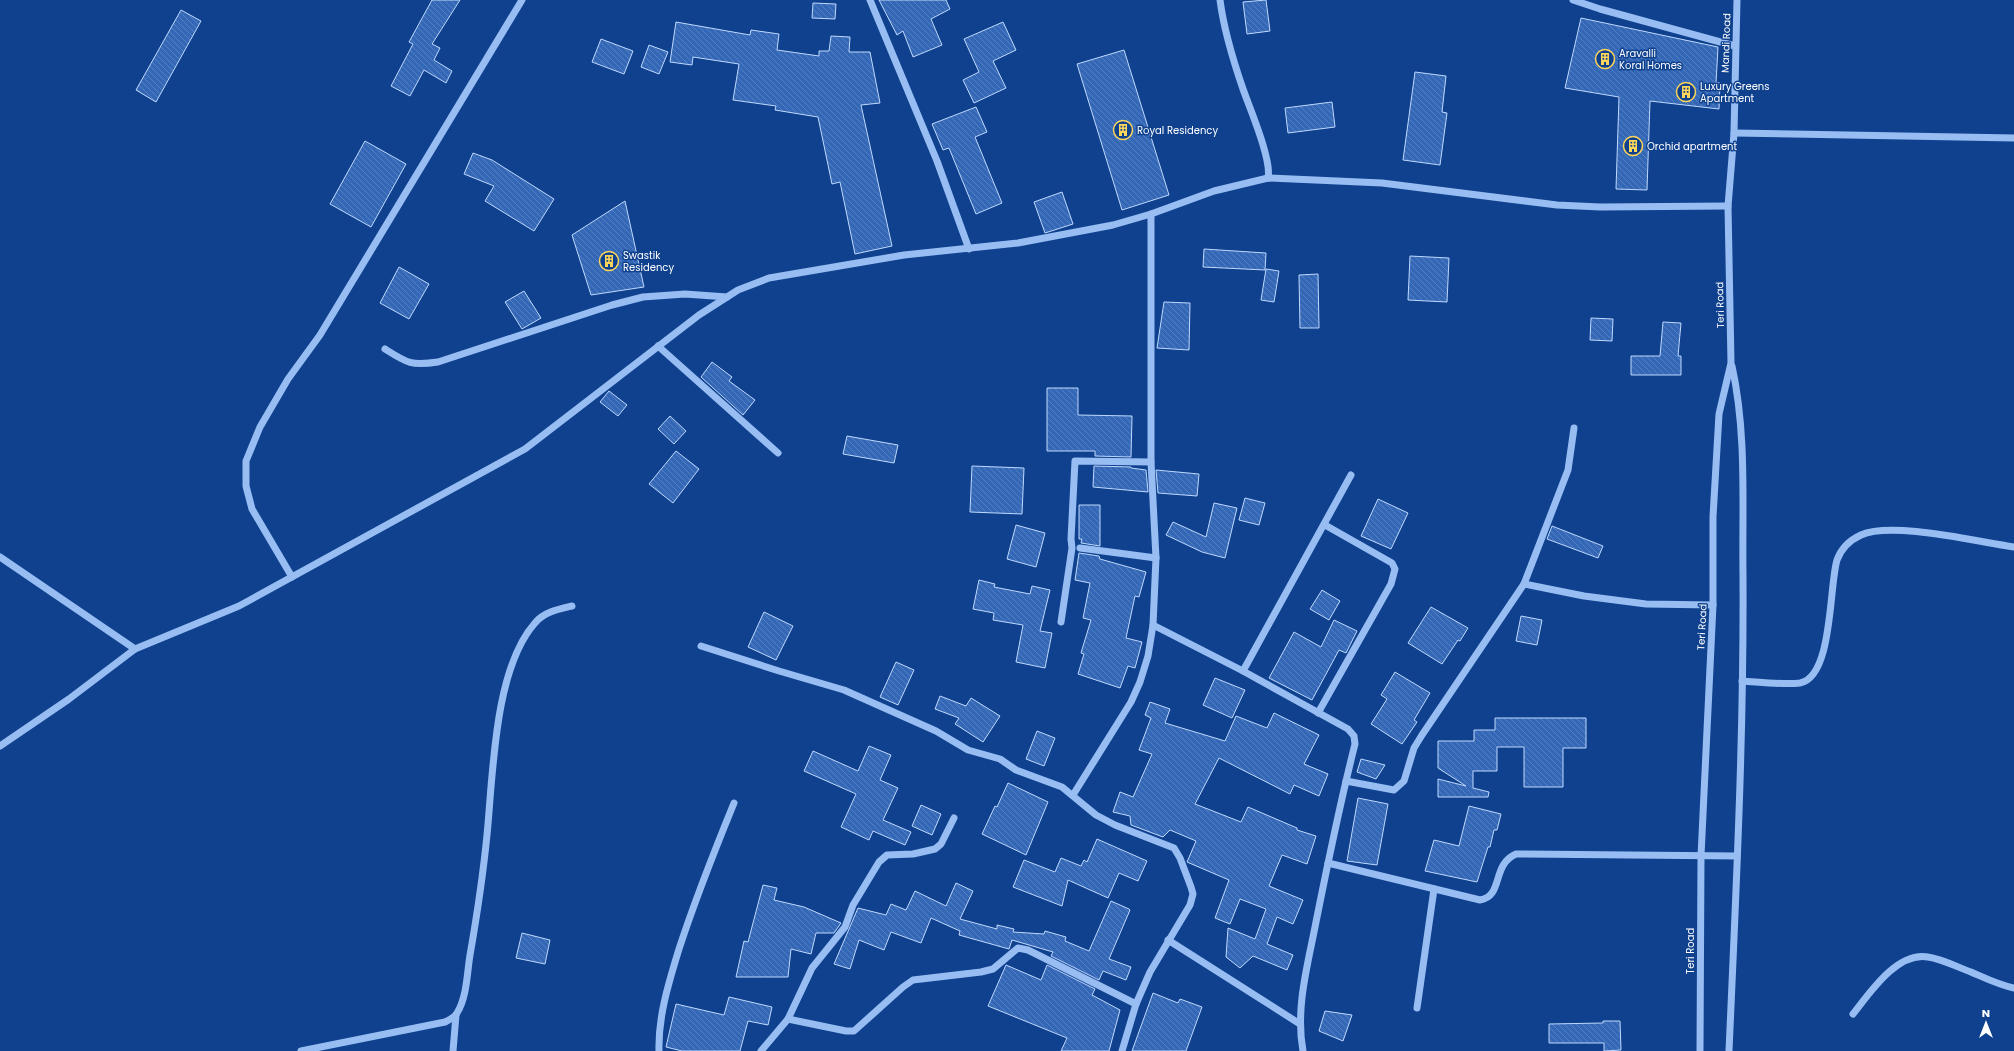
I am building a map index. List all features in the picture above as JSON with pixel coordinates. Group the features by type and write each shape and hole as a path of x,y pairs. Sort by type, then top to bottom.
{"street":[{"path":"292,577 252,509 246,486 246,460 260,427 288,379 320,335 522,0"},
{"path":"870,0 937,162 969,248"},
{"path":"1220,0 1223,23 1243,88 1263,144 1268,178"},
{"path":"1573,0 1600,9 1735,46"},
{"name":"Mandi Road","path":"1728,206 1734,133 1737,0"},
{"path":"1734,133 2014,138"},
{"path":"0,746 69,699 135,649 239,606 525,448 699,315 738,290 776,277 904,256 1057,236 1113,225 1151,214 1214,191 1268,178 1382,183 1557,205 1600,207 1728,206"},
{"name":"Teri Road","path":"1700,1051 1701,856 1713,605 1713,517 1719,414 1731,363 1728,206"},
{"path":"1073,795 1131,702 1140,682 1148,656 1153,625 1156,558 1151,462 1151,214"},
{"path":"385,349 404,361 418,365 438,362 612,305 643,297 685,294 727,297"},
{"path":"658,346 778,453"},
{"path":"1729,1051 1738,856 1742,682 1742,439 1738,394 1731,363"},
{"path":"1346,781 1394,790 1404,781 1414,748 1524,584 1568,470 1574,428"},
{"path":"1061,622 1072,548 1071,539 1075,461 1151,462"},
{"path":"1243,671 1325,525 1351,475"},
{"path":"1318,713 1391,584 1395,569 1392,563 1325,525"},
{"path":"1742,682 1801,683 1814,674 1822,657 1830,621 1837,560 1846,544 1862,535 1878,530 1908,531 2014,547"},
{"path":"1080,548 1156,558"},
{"path":"0,557 135,649"},
{"path":"1524,584 1584,596 1646,604 1713,605"},
{"path":"453,1051 456,1015 462,1002 484,863 499,716 512,662 522,640 535,622 553,610 572,606"},
{"path":"1153,625 1243,671 1348,729 1354,736 1355,744 1328,863 1302,998 1300,1024 1303,1051"},
{"path":"701,646 779,671 826,683 865,698 936,731 968,750 1000,759 1016,770 1062,787 1096,815 1115,825 1168,845 1177,852 1193,894 1185,914 1168,940 1136,1004 1122,1051"},
{"path":"659,1051 659,1036 670,980 695,899 734,803"},
{"path":"762,1051 788,1019 812,968 845,927 853,905 879,862 887,855 913,854 935,849 941,844 954,818"},
{"path":"1328,863 1480,900 1488,899 1493,894 1502,864 1508,858 1516,854 1738,856"},
{"path":"1417,1008 1434,889"},
{"path":"1168,940 1300,1024"},
{"path":"788,1019 846,1031 854,1031 902,987 913,980 981,972 993,969 1018,948 1028,950 1136,1004"},
{"path":"1853,1014 1880,980 1894,967 1912,958 1927,956 1990,981 2014,988"},
{"path":"301,1051 445,1022 456,1015"}],"building":[{"path":"432,0 460,0 432,44 440,48 434,60 452,71 446,83 424,70 410,96 391,86 413,44 409,42"},
{"path":"879,0 946,0 950,9 931,19 942,45 913,57 903,31 897,35"},
{"path":"1266,0 1270,31 1247,34 1243,2"},
{"path":"813,3 836,4 835,19 812,18"},
{"path":"181,10 201,21 156,102 136,90"},
{"path":"1581,18 1718,47 1716,83 1720,83 1719,109 1650,101 1647,190 1616,189 1619,97 1565,88"},
{"path":"676,22 750,35 751,30 779,34 777,50 819,56 819,51 829,51 831,36 850,37 849,52 870,52 880,103 861,105 892,246 855,254 840,182 832,184 818,117 775,110 776,106 733,100 739,64 693,57 692,65 670,62"},
{"path":"1003,22 1016,50 993,61 1006,88 974,103 963,80 979,72 964,39"},
{"path":"601,39 633,51 624,74 592,62"},
{"path":"649,45 668,52 659,74 641,67"},
{"name":"Royal Residency","path":"1124,50 1169,195 1122,210 1077,64"},
{"path":"1415,72 1446,76 1442,112 1447,113 1440,165 1403,160"},
{"path":"1332,102 1335,127 1288,133 1285,108"},
{"path":"976,107 987,132 975,137 1002,203 976,214 949,148 943,150 932,124"},
{"path":"365,141 406,164 371,227 330,204"},
{"path":"473,153 492,160 554,199 534,231 485,201 494,186 464,174"},
{"path":"1062,192 1073,224 1045,233 1034,202"},
{"name":"Swastik Residency","path":"625,201 644,287 591,295 572,235"},
{"path":"1204,249 1266,253 1265,270 1203,267"},
{"path":"1410,256 1449,258 1447,302 1408,300"},
{"path":"399,267 429,284 409,319 380,303"},
{"path":"1266,269 1279,271 1274,302 1261,300"},
{"path":"1318,274 1319,328 1300,328 1299,275"},
{"path":"524,291 541,318 522,329 505,302"},
{"path":"1164,302 1190,303 1189,350 1157,348"},
{"path":"1591,318 1613,319 1612,341 1590,340"},
{"path":"1663,322 1681,323 1678,356 1681,356 1681,375 1631,375 1631,356 1660,356"},
{"path":"712,362 732,377 729,381 755,400 743,415 701,377"},
{"path":"1047,388 1078,388 1078,415 1132,416 1131,457 1095,456 1095,451 1047,451"},
{"path":"609,391 627,405 618,416 600,402"},
{"path":"670,416 686,431 674,444 658,429"},
{"path":"847,436 898,445 894,463 843,454"},
{"path":"676,451 699,469 673,503 649,484"},
{"path":"972,466 1024,468 1022,514 970,512"},
{"path":"1094,466 1131,467 1146,470 1148,492 1093,487"},
{"path":"1156,470 1199,474 1197,496 1158,493"},
{"path":"1245,498 1265,503 1259,525 1239,520"},
{"path":"1378,499 1408,513 1391,549 1361,536"},
{"path":"1214,503 1237,508 1225,558 1202,552 1166,535 1173,522 1206,537"},
{"path":"1079,505 1100,505 1100,546 1081,543 1082,539 1079,539"},
{"path":"1016,525 1045,533 1036,567 1007,559"},
{"path":"1552,526 1603,546 1598,558 1547,539"},
{"path":"1079,553 1099,556 1100,559 1146,572 1139,597 1135,596 1126,638 1142,642 1135,668 1128,666 1120,688 1078,674 1084,654 1081,653 1091,620 1083,618 1090,583 1075,580"},
{"path":"979,580 995,584 994,587 1030,594 1032,586 1050,590 1040,631 1052,633 1045,668 1016,662 1023,625 993,620 994,613 973,609"},
{"path":"1322,590 1340,601 1329,620 1310,609"},
{"path":"1431,607 1468,628 1442,664 1408,643"},
{"path":"764,612 793,626 776,660 748,647"},
{"path":"1521,616 1542,620 1537,645 1516,641"},
{"path":"1334,620 1357,631 1346,653 1339,650 1312,700 1269,678 1294,632 1321,647"},
{"path":"896,662 914,670 898,705 880,697"},
{"path":"1395,672 1430,693 1414,720 1417,722 1402,744 1371,724 1387,699 1381,695"},
{"path":"1215,678 1245,690 1232,718 1203,705"},
{"path":"940,696 966,706 971,698 1000,716 983,742 955,724 959,718 935,709"},
{"path":"1150,702 1170,709 1165,723 1225,741 1236,716 1267,728 1274,713 1319,735 1304,764 1328,774 1319,796 1294,785 1290,794 1219,758 1195,804 1241,822 1248,807 1297,828 1297,830 1316,836 1307,864 1282,855 1269,886 1303,900 1293,924 1277,917 1267,944 1293,955 1287,970 1253,956 1240,968 1226,957 1228,928 1255,939 1266,909 1240,899 1230,924 1215,918 1229,880 1187,862 1196,841 1170,830 1163,837 1131,825 1130,816 1113,812 1120,792 1133,797 1152,754 1139,750 1151,718 1145,715"},
{"path":"1495,718 1586,718 1586,748 1563,748 1563,787 1524,787 1524,747 1497,747 1497,771 1473,771 1473,788 1489,792 1488,797 1438,797 1438,779 1466,786 1438,768 1438,741 1474,741 1474,730 1495,730"},
{"path":"1037,731 1055,738 1044,766 1026,759"},
{"path":"869,746 891,755 880,780 898,788 883,820 911,832 905,845 873,831 869,840 841,827 856,794 804,771 813,751 858,771"},
{"path":"1361,759 1385,765 1376,779 1357,772"},
{"path":"1008,783 1048,802 1026,855 982,834"},
{"path":"1358,798 1388,804 1377,865 1347,861"},
{"path":"921,805 941,814 932,835 912,826"},
{"path":"1469,806 1501,814 1497,830 1494,830 1490,847 1488,847 1477,882 1425,871 1434,840 1459,846"},
{"path":"1097,839 1147,861 1138,881 1119,873 1108,898 1068,880 1062,906 1013,887 1024,860 1055,872 1061,858 1081,866 1084,860 1087,862"},
{"path":"956,883 973,891 960,919 997,929 997,925 1014,929 1013,932 1044,934 1045,931 1066,937 1065,941 1089,951 1111,901 1129,909 1130,910 1109,959 1131,967 1126,980 1103,971 1099,980 1051,956 1053,952 1012,940 1009,949 959,935 960,931 931,918 921,943 891,932 884,950 859,940 850,969 834,964 858,908 886,915 891,904 906,910 915,891 946,906"},
{"path":"763,885 777,888 774,900 804,907 841,923 834,933 816,933 811,954 791,949 788,977 736,977 744,941 748,942"},
{"path":"522,933 550,940 545,964 516,958"},
{"path":"1006,965 1041,980 1047,965 1095,989 1092,995 1120,1010 1109,1051 1061,1051 1067,1038 988,1006"},
{"path":"1153,993 1178,1003 1180,999 1202,1007 1186,1051 1132,1051"},
{"path":"729,997 772,1007 768,1025 748,1021 740,1051 682,1051 666,1047 676,1004 724,1015"},
{"path":"1325,1011 1352,1015 1343,1041 1319,1031"},
{"path":"1603,1021 1620,1021 1621,1050 1604,1051 1604,1043 1549,1043 1549,1024 1603,1023"}],"place":[{"name":"Aravalli Koral Homes","path":"1605,59"},
{"name":"Luxury Greens Apartment","path":"1686,92"},
{"name":"Royal Residency","path":"1123,130"},
{"name":"Orchid apartment","path":"1633,146"},
{"name":"Swastik Residency","path":"609,261"}]}
